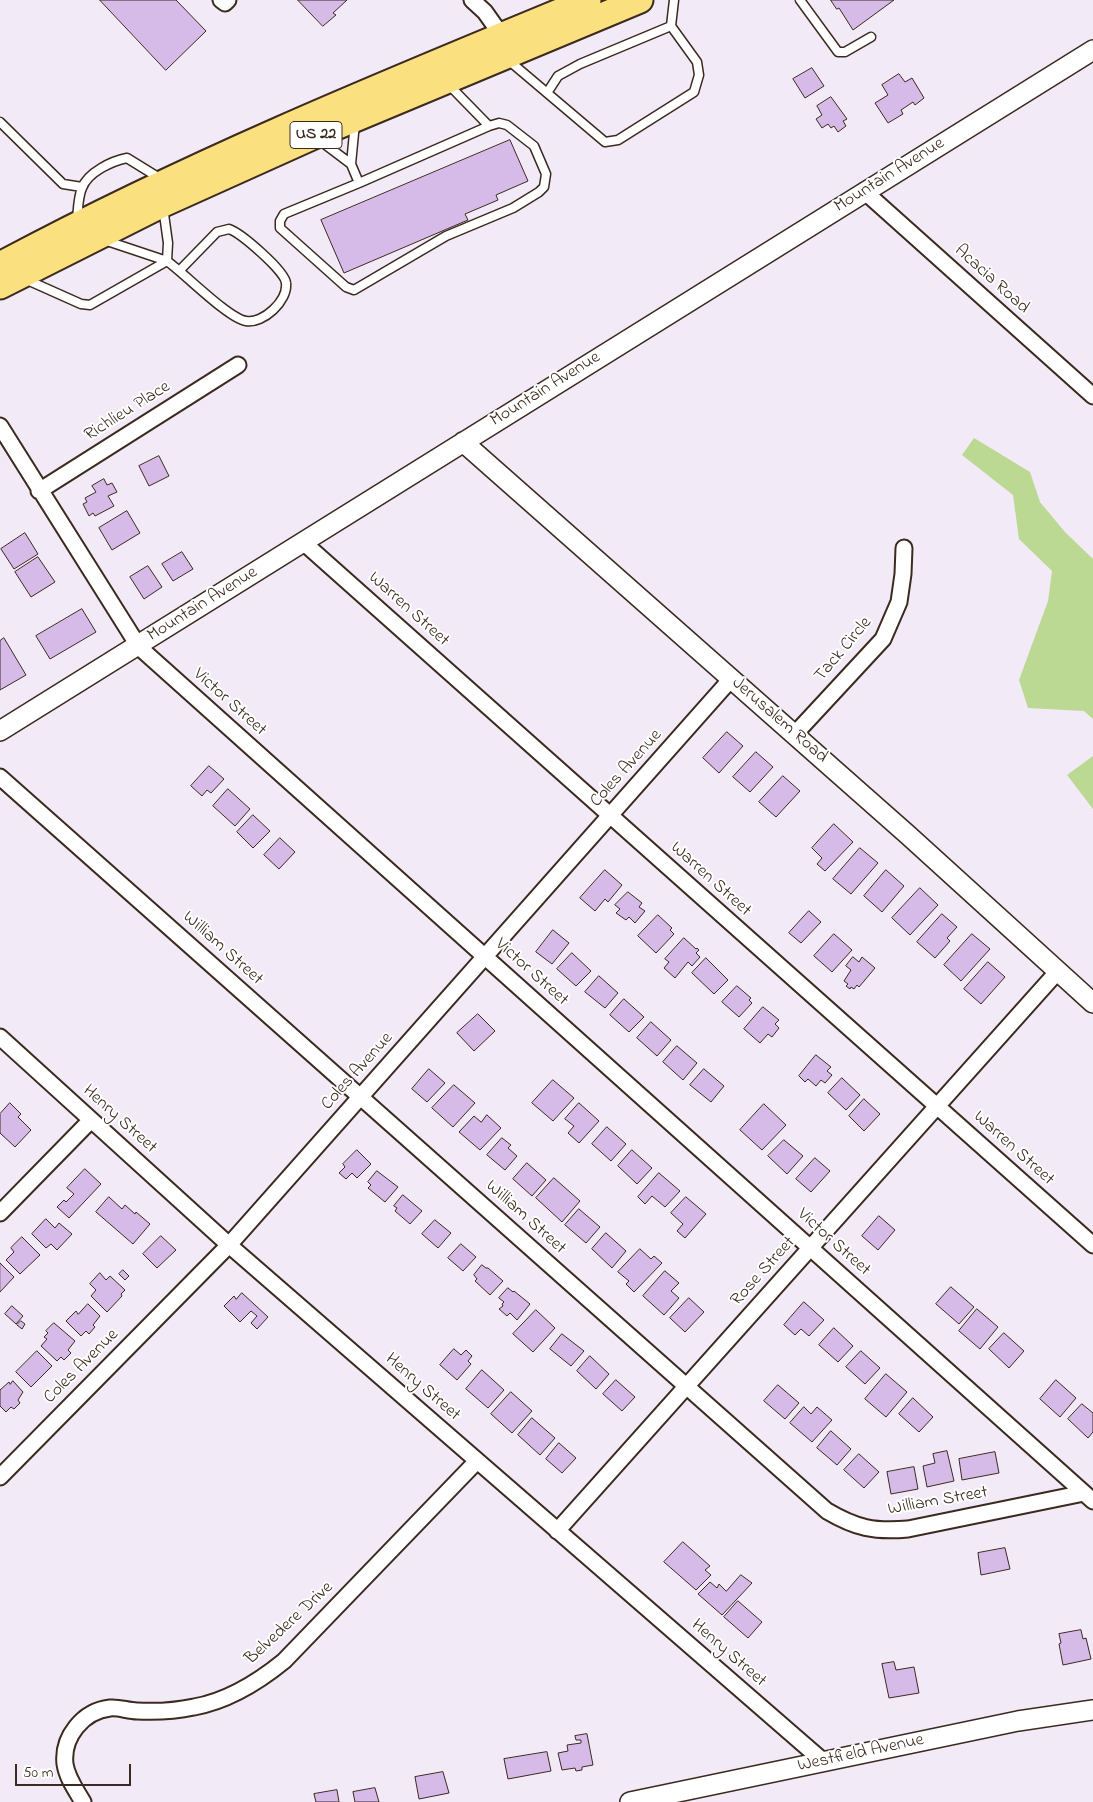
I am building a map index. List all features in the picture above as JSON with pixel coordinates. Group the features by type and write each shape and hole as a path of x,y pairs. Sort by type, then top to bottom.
{"highway":[{"name":"US 22","path":"164,193 314,136 445,81 503,46 588,0"},
{"name":"US 22","path":"6,276 86,231 359,95 640,0"}],"street":[{"path":"221,0 225,3 228,0"},
{"path":"472,0 485,12 503,46"},
{"name":"Mountain Avenue","path":"0,731 1093,50"},
{"name":"Acacia Road","path":"864,191 1093,396"},
{"name":"Richlieu Place","path":"39,491 238,365"},
{"name":"Victor Street","path":"0,426 137,646 1088,1497"},
{"name":"Jerusalem Road","path":"462,442 1093,1002"},
{"name":"Warren Street","path":"303,542 1093,1245"},
{"name":"Tack Circle","path":"794,735 883,639 898,602 903,574 904,548"},
{"name":"Coles Avenue","path":"0,1477 229,1245 731,679"},
{"name":"William Street","path":"0,776 827,1511 845,1522 865,1529 886,1531 908,1529 1088,1497"},
{"name":"Rose Street","path":"557,1531 1058,971"},
{"name":"Henry Street","path":"0,1038 229,1245 824,1762"},
{"path":"0,1213 92,1120"},
{"name":"Belvedere Drive","path":"83,1802 68,1775 65,1754 68,1739 76,1726 84,1719 93,1713 108,1708 155,1712 195,1707 215,1702 251,1685 284,1661 478,1462"},
{"name":"Westfield Avenue","path":"630,1802 689,1796 824,1762 1018,1721 1093,1710"}],"lane":[{"path":"503,46 547,93 605,142 618,140 694,92 699,75 697,62 671,26 674,0"},
{"path":"800,0 838,52 844,52 871,37"},
{"path":"547,93 558,76 671,26"},
{"path":"445,81 489,126"},
{"path":"351,164 356,118"},
{"path":"0,122 63,184 82,188"},
{"path":"499,122 534,146 546,174 544,187 513,208 446,236 352,290 346,287 282,231 280,224 281,217 284,214 359,182 499,122"},
{"path":"314,136 351,164 359,182"},
{"path":"167,261 168,243 164,193 127,158 108,164 91,176 82,188 86,231 167,261 231,314 246,321 262,319 274,310 284,296 286,284 282,274 238,234 229,229 218,232 180,270"},
{"path":"6,276 81,304 90,305 167,261"}],"green space":[{"path":"974,438 1030,472 1040,502 1065,532 1093,559 1093,719 1084,711 1028,708 1019,680 1048,601 1052,571 1019,539 1013,495 962,455"},
{"path":"1093,756 1093,809 1067,775"}],"building":[{"path":"100,0 176,0 206,31 166,70"},
{"path":"298,0 347,0 333,13 336,15 323,26"},
{"path":"831,0 894,0 853,30 839,8 837,9"},
{"path":"812,68 824,86 805,98 793,79"},
{"path":"899,74 905,82 912,78 924,98 915,105 913,102 901,110 903,114 888,123 875,103 888,95 882,85"},
{"path":"831,97 847,119 843,121 846,126 838,132 834,126 831,128 828,124 822,128 816,119 822,115 817,106"},
{"path":"510,140 528,181 496,195 498,200 465,214 468,220 344,273 321,220"},
{"path":"159,456 169,476 149,486 139,466"},
{"path":"104,479 107,485 112,483 117,492 108,496 114,506 95,516 93,513 89,516 83,504 87,502 85,498 96,492 92,486"},
{"path":"127,511 140,533 112,550 99,528"},
{"path":"25,533 38,554 14,569 1,549"},
{"path":"182,552 193,569 173,581 162,564"},
{"path":"38,557 55,582 31,597 15,572"},
{"path":"148,566 162,587 144,599 130,577"},
{"path":"82,609 96,632 50,659 36,636"},
{"path":"4,638 26,675 0,690 0,641"},
{"path":"727,732 743,746 719,773 703,758"},
{"path":"756,752 773,767 750,792 733,777"},
{"path":"209,766 224,779 211,793 207,790 202,796 191,786"},
{"path":"783,776 800,791 776,817 759,802"},
{"path":"228,789 250,809 235,826 213,806"},
{"path":"253,815 270,831 253,848 237,832"},
{"path":"834,824 853,842 825,871 817,864 822,858 812,848"},
{"path":"280,838 295,852 279,869 264,855"},
{"path":"860,848 878,863 851,894 833,879"},
{"path":"605,870 622,885 608,902 605,899 595,911 580,898"},
{"path":"886,870 904,886 882,912 864,896"},
{"path":"920,888 938,905 910,935 892,918"},
{"path":"628,892 642,903 639,907 645,911 635,923 629,917 626,920 616,913 620,909 615,905"},
{"path":"809,911 821,922 801,943 789,933"},
{"path":"942,914 957,927 947,938 950,941 935,958 917,942"},
{"path":"658,915 672,928 670,930 674,934 656,953 638,936"},
{"path":"553,930 569,943 552,964 536,952"},
{"path":"834,934 852,950 832,972 814,956"},
{"path":"972,934 990,949 961,981 944,965"},
{"path":"684,938 699,950 696,953 700,957 692,966 688,962 675,978 664,968 669,962 665,959"},
{"path":"572,953 591,971 576,986 557,969"},
{"path":"853,957 859,962 862,957 875,968 859,987 857,985 854,989 851,987 850,989 844,981 851,970 846,966"},
{"path":"706,958 728,980 714,994 692,973"},
{"path":"988,962 1005,977 981,1004 964,989"},
{"path":"599,976 618,993 605,1008 585,992"},
{"path":"737,986 751,998 749,1000 752,1003 739,1017 722,1002"},
{"path":"624,999 644,1017 629,1032 610,1015"},
{"path":"763,1007 779,1020 775,1024 779,1028 772,1037 768,1034 760,1043 744,1029"},
{"path":"478,1014 495,1031 474,1051 457,1033"},
{"path":"651,1022 671,1040 657,1056 637,1038"},
{"path":"677,1046 697,1063 683,1080 663,1062"},
{"path":"816,1055 831,1067 827,1071 832,1075 825,1083 821,1080 816,1086 808,1079 805,1082 799,1076"},
{"path":"429,1069 445,1083 427,1102 412,1089"},
{"path":"704,1069 724,1086 711,1102 690,1085"},
{"path":"842,1078 860,1095 846,1110 828,1093"},
{"path":"553,1080 574,1098 553,1121 532,1103"},
{"path":"454,1085 475,1103 453,1127 432,1108"},
{"path":"864,1099 880,1114 864,1131 849,1116"},
{"path":"10,1103 21,1114 18,1117 31,1130 15,1147 0,1133 0,1114"},
{"path":"579,1103 599,1121 579,1143 568,1133 574,1126 565,1119"},
{"path":"764,1104 786,1125 762,1150 740,1130"},
{"path":"487,1115 501,1128 480,1150 459,1132 474,1116 481,1122"},
{"path":"607,1127 626,1144 611,1161 592,1144"},
{"path":"502,1138 511,1145 508,1148 517,1156 505,1170 487,1155"},
{"path":"784,1140 803,1156 787,1174 768,1156"},
{"path":"357,1150 371,1164 357,1178 352,1173 346,1179 339,1173 345,1167 343,1164"},
{"path":"632,1150 652,1168 637,1184 618,1166"},
{"path":"815,1158 830,1171 811,1192 796,1179"},
{"path":"527,1163 546,1180 532,1196 513,1179"},
{"path":"85,1169 101,1184 69,1218 57,1207 74,1194 67,1188"},
{"path":"377,1171 398,1187 385,1202 368,1188 371,1185 368,1182"},
{"path":"659,1173 680,1191 665,1207 652,1196 645,1204 638,1197"},
{"path":"554,1178 580,1201 562,1222 536,1198"},
{"path":"403,1195 422,1211 410,1224 395,1211 397,1208 394,1206"},
{"path":"109,1197 122,1209 125,1205 150,1224 133,1244 96,1212"},
{"path":"686,1197 706,1214 685,1238 677,1231 683,1224 671,1213"},
{"path":"579,1209 600,1227 586,1243 565,1225"},
{"path":"879,1216 895,1230 878,1250 862,1236"},
{"path":"46,1219 55,1228 59,1223 72,1234 57,1250 51,1244 46,1248 32,1234"},
{"path":"435,1220 451,1233 438,1248 422,1234"},
{"path":"606,1233 626,1251 612,1268 592,1249"},
{"path":"161,1236 176,1250 157,1268 143,1254"},
{"path":"22,1237 40,1255 20,1274 6,1260 14,1252 11,1248"},
{"path":"461,1244 476,1257 463,1271 448,1258"},
{"path":"640,1249 651,1259 654,1256 662,1263 634,1292 626,1284 629,1281 618,1272"},
{"path":"0,1263 14,1277 0,1292"},
{"path":"482,1265 503,1281 490,1295 475,1281 477,1279 474,1275"},
{"path":"123,1270 129,1276 125,1280 119,1274"},
{"path":"665,1271 679,1283 671,1291 679,1298 664,1315 643,1296"},
{"path":"100,1273 106,1280 110,1276 125,1290 107,1312 91,1296 96,1290 90,1284"},
{"path":"951,1287 974,1307 959,1324 936,1304"},
{"path":"508,1288 530,1304 517,1320 510,1313 507,1316 499,1309 503,1306 504,1302 499,1298"},
{"path":"242,1293 268,1317 257,1329 251,1323 257,1316 251,1311 240,1322 224,1306 234,1296 236,1299"},
{"path":"689,1298 704,1312 685,1332 670,1318"},
{"path":"804,1302 824,1320 809,1336 801,1329 795,1335 784,1325"},
{"path":"88,1304 100,1316 89,1334 86,1331 81,1336 66,1321 76,1311 78,1314"},
{"path":"12,1306 23,1316 16,1324 5,1314"},
{"path":"977,1309 998,1327 980,1349 959,1331"},
{"path":"536,1310 555,1328 533,1352 513,1334"},
{"path":"21,1321 25,1324 22,1329 17,1325"},
{"path":"54,1323 75,1341 68,1350 71,1353 64,1360 61,1357 57,1361 41,1346 47,1339 44,1337 48,1333 46,1331"},
{"path":"834,1328 853,1346 838,1362 819,1345"},
{"path":"1004,1333 1024,1351 1009,1368 989,1349"},
{"path":"562,1334 584,1351 571,1366 550,1349"},
{"path":"454,1349 461,1355 466,1350 472,1356 468,1361 471,1364 457,1380 440,1365"},
{"path":"37,1351 52,1366 31,1387 16,1372"},
{"path":"861,1351 880,1368 865,1384 846,1367"},
{"path":"590,1356 609,1374 596,1389 577,1371"},
{"path":"482,1370 504,1390 488,1408 466,1389"},
{"path":"886,1374 907,1392 886,1417 865,1399"},
{"path":"616,1380 635,1397 622,1411 603,1394"},
{"path":"1056,1380 1076,1398 1060,1417 1040,1399"},
{"path":"13,1381 23,1392 18,1400 20,1403 14,1409 11,1407 6,1412 0,1406 0,1390"},
{"path":"778,1385 799,1403 785,1419 764,1401"},
{"path":"511,1392 532,1411 512,1433 491,1414"},
{"path":"913,1398 933,1417 919,1432 899,1414"},
{"path":"1082,1404 1093,1413 1093,1432 1088,1438 1068,1419"},
{"path":"804,1407 811,1414 817,1407 832,1420 812,1442 790,1423"},
{"path":"532,1418 555,1438 540,1455 518,1435"},
{"path":"831,1431 851,1449 837,1465 817,1448"},
{"path":"559,1443 576,1458 562,1473 546,1459"},
{"path":"947,1451 954,1481 927,1487 923,1466 935,1463 933,1454"},
{"path":"995,1452 999,1473 962,1480 959,1459"},
{"path":"859,1454 879,1472 864,1488 844,1470"},
{"path":"914,1467 918,1489 891,1494 887,1472"},
{"path":"683,1542 710,1566 705,1570 711,1575 696,1590 664,1562"},
{"path":"1005,1548 1010,1569 981,1575 978,1553"},
{"path":"741,1575 752,1583 722,1615 698,1594 710,1582 717,1588 719,1584 726,1591"},
{"path":"738,1601 762,1622 748,1638 724,1617"},
{"path":"1081,1630 1083,1639 1086,1638 1091,1659 1063,1665 1059,1634"},
{"path":"894,1662 896,1670 914,1667 919,1693 889,1698 882,1664"},
{"path":"587,1734 593,1765 582,1767 582,1770 576,1771 575,1768 562,1770 558,1753 568,1751 567,1745 581,1743 581,1740 576,1740 575,1736"},
{"path":"547,1752 551,1771 508,1779 504,1759"},
{"path":"443,1772 449,1793 419,1799 415,1777"},
{"path":"375,1788 379,1802 355,1802 353,1792"},
{"path":"337,1790 339,1802 316,1802 314,1794"}]}
